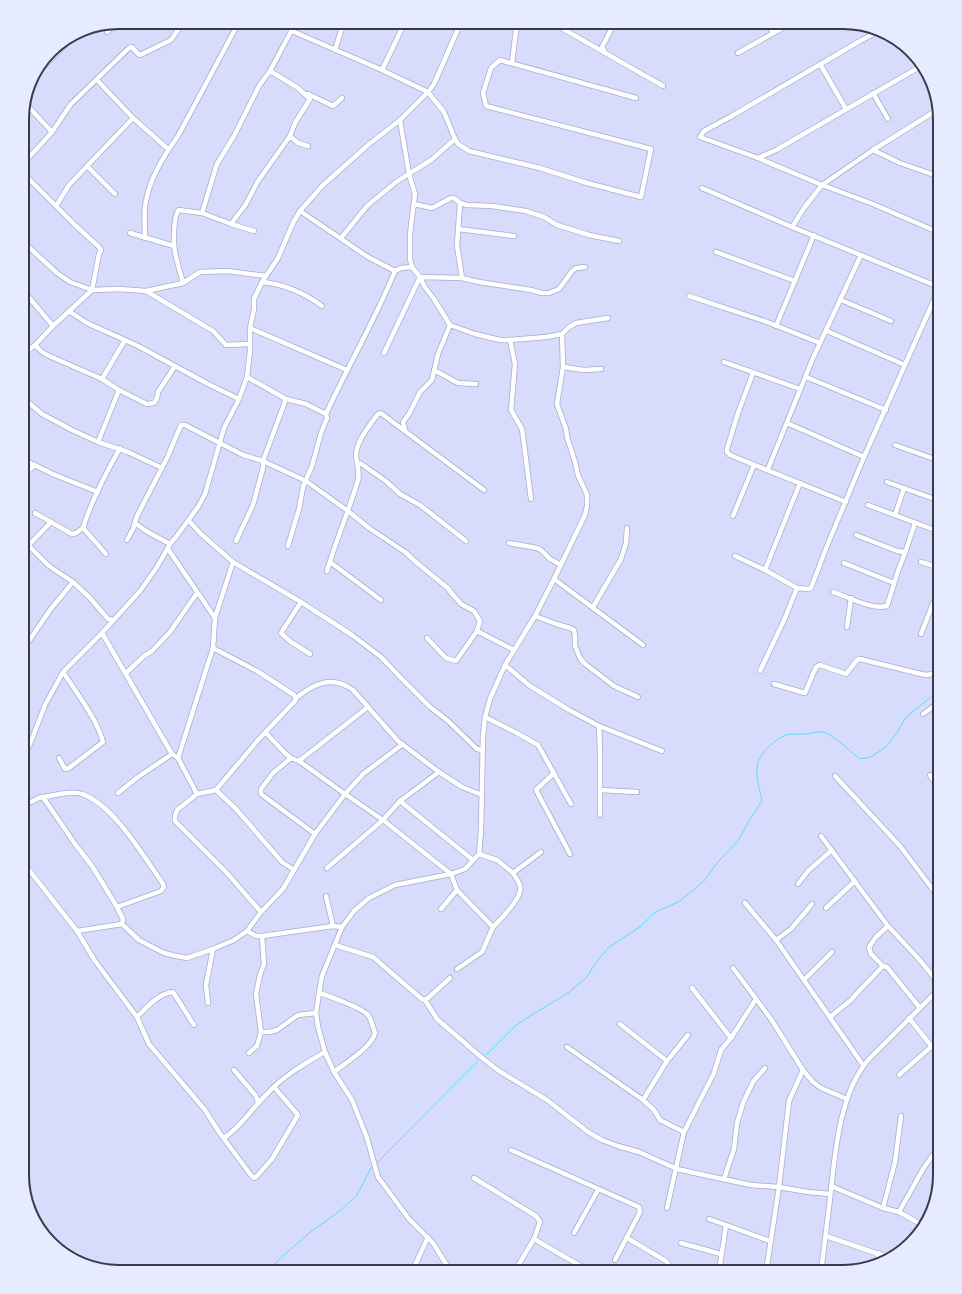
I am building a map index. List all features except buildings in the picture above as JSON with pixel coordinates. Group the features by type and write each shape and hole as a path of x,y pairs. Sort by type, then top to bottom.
{"street":[{"path":"29,157 52,132 71,104 129,48 132,47 138,54 147,52 171,40 179,29"},
{"path":"145,238 145,208 149,189 156,171 168,149 178,136 235,29"},
{"path":"335,50 342,29"},
{"path":"382,70 402,29"},
{"path":"29,746 45,704 63,672 102,633 108,626 110,620 140,591 157,567 170,544 189,521 205,494 224,428 239,399 247,376 250,351 250,328 254,309 254,298 262,282 278,258 293,223 300,211 322,186 368,145 400,120 428,92 434,84 458,29"},
{"path":"512,63 516,29"},
{"path":"564,29 663,86"},
{"path":"605,52 602,47 611,29"},
{"path":"771,29 774,33"},
{"path":"738,54 781,29"},
{"path":"202,213 217,164 234,136 259,86 270,71 292,31 382,70 428,92 444,112 455,139 463,147 475,153 540,168 587,183 641,197 651,149 486,106 483,93 491,68 500,60 636,98"},
{"path":"873,34 704,131 700,137 758,158 874,204 933,230"},
{"path":"820,64 846,110"},
{"path":"758,158 776,150 917,68"},
{"path":"231,224 246,204 258,181 290,136 295,123 310,99 270,71"},
{"path":"97,80 133,118 168,149"},
{"path":"302,92 333,106 342,98"},
{"path":"873,94 888,119"},
{"path":"30,109 52,132"},
{"path":"792,227 822,184 933,113"},
{"path":"56,206 69,185 133,118"},
{"path":"400,120 409,174 415,194 410,234 410,259 412,267 420,277 424,286 450,325 476,334 500,340 510,340 562,334 576,323 608,318"},
{"path":"290,136 298,143 308,146"},
{"path":"342,238 367,206 396,182 431,160 455,139"},
{"path":"873,150 900,163 933,175"},
{"path":"87,166 115,194"},
{"path":"29,179 101,250 92,290 29,350"},
{"path":"702,188 792,227 933,283"},
{"path":"414,204 432,208 451,198 467,206 492,206 526,211 544,217 557,225 589,235 619,241"},
{"path":"460,203 457,245 462,278"},
{"path":"183,283 174,246 175,217 179,210 202,213 254,231"},
{"path":"300,211 368,257 395,271"},
{"path":"458,229 514,236"},
{"path":"130,233 174,246"},
{"path":"776,326 814,236"},
{"path":"29,247 57,273 70,282 92,290 119,289 146,291 183,283 200,272 227,271 266,276"},
{"path":"716,252 795,280"},
{"path":"768,469 788,423 800,389 861,255"},
{"path":"420,277 462,278 549,293 559,289 576,268 585,266"},
{"path":"288,546 299,508 303,487 312,466 321,433 327,418 326,414 383,300 395,271 401,268 412,267"},
{"path":"384,353 420,277"},
{"path":"262,282 277,283 308,296 322,306"},
{"path":"146,291 213,331 226,345 249,344"},
{"path":"690,296 820,343"},
{"path":"29,297 53,326"},
{"path":"841,300 891,321"},
{"path":"734,556 766,570 797,588 811,588 864,457 933,302"},
{"path":"69,311 87,323 125,340 239,399"},
{"path":"405,430 403,422 409,414 420,392 432,380 438,354 450,325"},
{"path":"250,328 347,370"},
{"path":"827,331 905,365"},
{"path":"447,1265 428,1237 409,1219 383,1184 375,1170 367,1138 356,1109 334,1072 325,1052 319,1032 316,1013 322,976 342,927 354,911 370,898 395,885 451,874 465,869 479,854 482,795 482,750 485,717 490,698 505,665 535,616 554,579 585,515 587,506 587,495 578,475 566,429 557,404 563,367 562,334"},
{"path":"102,379 125,340"},
{"path":"510,340 515,364 511,410 522,430 531,499"},
{"path":"35,345 47,355 102,379 119,390 147,404 154,403 158,392 175,366"},
{"path":"724,362 800,389"},
{"path":"563,367 584,370 601,369"},
{"path":"434,370 458,382 476,384"},
{"path":"753,373 738,413 727,452 730,455 768,469 846,502"},
{"path":"247,376 286,399 306,404 326,414"},
{"path":"806,377 886,410"},
{"path":"98,442 119,390"},
{"path":"236,541 253,505 263,468 263,461 286,399"},
{"path":"29,403 42,414 98,442 120,448 162,468"},
{"path":"327,571 359,476 356,456 359,442 377,415 380,413 405,430 484,490"},
{"path":"788,423 864,457"},
{"path":"127,540 181,425 184,424 243,455 263,461 306,481 369,528 405,552 449,588 461,604 474,611 480,621 477,631 456,661 446,658 427,638"},
{"path":"895,445 933,459"},
{"path":"35,513 72,534 83,528 98,492 120,448"},
{"path":"29,462 55,475 98,492"},
{"path":"358,464 363,465 387,482 400,494 420,505 466,541"},
{"path":"29,470 35,465"},
{"path":"733,516 754,465"},
{"path":"886,482 933,498"},
{"path":"766,570 800,483"},
{"path":"895,515 904,488"},
{"path":"868,505 933,529"},
{"path":"189,521 233,562 301,602 381,656 430,707 477,748 482,750"},
{"path":"51,522 29,546 49,566 73,582 110,620"},
{"path":"135,523 146,531 170,544"},
{"path":"833,592 870,605 882,607 887,606 915,523"},
{"path":"83,528 106,554"},
{"path":"593,607 621,559 626,543 628,528"},
{"path":"856,535 897,551 903,552 906,550"},
{"path":"509,543 538,548 550,559 560,565"},
{"path":"170,544 168,549 215,618"},
{"path":"178,758 213,648 215,618 233,562"},
{"path":"330,562 381,600"},
{"path":"921,562 933,566"},
{"path":"844,563 894,583"},
{"path":"554,579 643,645"},
{"path":"29,641 50,610 73,582"},
{"path":"760,671 797,588"},
{"path":"126,673 144,656 152,651 170,632 197,593"},
{"path":"847,627 851,598"},
{"path":"301,602 281,633 291,642 310,654"},
{"path":"920,634 933,603"},
{"path":"535,616 574,630 575,646 584,663 614,686 638,698"},
{"path":"477,631 514,650"},
{"path":"102,633 172,754 178,758 197,794"},
{"path":"213,648 257,671 294,695 296,698"},
{"path":"774,684 805,693 816,667 820,666 846,674 857,660 860,659 927,675 933,674"},
{"path":"505,665 530,686 569,710 599,726 662,751"},
{"path":"59,758 65,769 69,768 103,742 97,727 63,672"},
{"path":"261,912 226,872 175,821 175,816 177,810 197,794 216,790 258,740 295,701 296,698 313,686 327,682 337,682 346,685 353,690 391,734 403,744 439,772 462,787 482,795"},
{"path":"299,761 368,707"},
{"path":"923,714 933,707"},
{"path":"485,717 538,745 571,804"},
{"path":"599,726 600,815"},
{"path":"266,732 290,758 299,761 384,820 451,874 456,890 493,927"},
{"path":"122,924 139,940 164,953 187,958 234,940 247,931 261,912 283,889 315,834 363,774 403,744"},
{"path":"118,794 138,777 172,754"},
{"path":"290,758 273,773 261,789 261,794 315,834"},
{"path":"327,868 384,820 400,801 439,772"},
{"path":"554,773 536,790 570,854"},
{"path":"930,775 933,780"},
{"path":"835,776 900,846 933,891"},
{"path":"216,790 236,809 282,862 294,870"},
{"path":"600,790 637,792"},
{"path":"31,802 42,798 81,793 107,810 121,825 164,887 161,891 117,907"},
{"path":"42,798 46,800 75,844 92,866 117,907 123,919 122,924"},
{"path":"400,801 473,860"},
{"path":"821,836 888,926 933,977"},
{"path":"798,884 808,871 832,850"},
{"path":"513,873 541,852"},
{"path":"457,969 482,952 493,927 514,903 521,890 520,884 513,873 497,860 479,854"},
{"path":"29,870 77,931 95,961 136,1017 149,1044 205,1110 254,1178 272,1160 298,1115 274,1087"},
{"path":"826,908 855,881"},
{"path":"442,909 456,890"},
{"path":"326,896 333,926"},
{"path":"745,903 776,940 863,1066"},
{"path":"776,940 791,929 812,904"},
{"path":"77,931 122,924"},
{"path":"247,931 256,936 262,936 333,926 342,927"},
{"path":"888,926 876,937 869,948 871,954 883,966 887,967 920,1008"},
{"path":"249,1053 257,1046 261,1032 256,994 264,964 262,936"},
{"path":"335,944 373,957 420,998 425,1000 437,1019 481,1057 499,1071 547,1100 595,1137 609,1144 646,1155 677,1168 751,1185 830,1194"},
{"path":"208,1003 206,985 213,949"},
{"path":"804,980 832,952"},
{"path":"830,1017 851,1000 883,966"},
{"path":"733,968 771,1019 803,1070 821,1088 847,1099"},
{"path":"425,1000 450,978"},
{"path":"692,988 731,1038"},
{"path":"136,1017 152,1003 169,992 173,992 194,1025"},
{"path":"319,993 336,998 366,1013 369,1016 375,1033 373,1039 366,1047 334,1072"},
{"path":"822,1265 838,1137 847,1099 855,1079 863,1066 933,995"},
{"path":"667,1208 684,1132 714,1073 721,1050 731,1038 756,999"},
{"path":"261,1032 277,1030 298,1015 316,1013"},
{"path":"899,1075 932,1046 909,1018"},
{"path":"620,1024 667,1060"},
{"path":"643,1100 667,1060 688,1035"},
{"path":"567,1047 643,1100 654,1110 660,1120 684,1132"},
{"path":"224,1138 237,1128 274,1087 298,1067 325,1052"},
{"path":"724,1179 734,1149 737,1123 743,1103 753,1082 765,1068"},
{"path":"234,1070 256,1096 258,1103"},
{"path":"767,1265 779,1187 789,1101 803,1070"},
{"path":"883,1208 895,1162 901,1116"},
{"path":"511,1150 639,1207 640,1212 615,1260"},
{"path":"899,1212 923,1169 933,1155"},
{"path":"474,1178 536,1216 540,1222 534,1239 518,1265"},
{"path":"831,1186 883,1208 899,1212 919,1223"},
{"path":"574,1233 598,1190"},
{"path":"709,1219 770,1241"},
{"path":"720,1265 726,1225"},
{"path":"826,1236 884,1255"},
{"path":"415,1265 428,1237"},
{"path":"627,1238 666,1261 669,1265"},
{"path":"534,1239 579,1265"},
{"path":"681,1243 721,1254"},
{"path":"878,1258 879,1253"}],"waterway":[{"path":"486,1055 513,1028 568,993 586,978 597,961 609,947 640,927 654,913 680,901 704,881 717,863 738,841 762,801 758,784 757,768 760,758 767,748 781,737 788,734 823,732 834,738 860,759 871,757 886,747 906,717 933,696"},
{"path":"376,1164 478,1061"},
{"path":"273,1265 309,1233 341,1210 357,1195 373,1166"}]}
